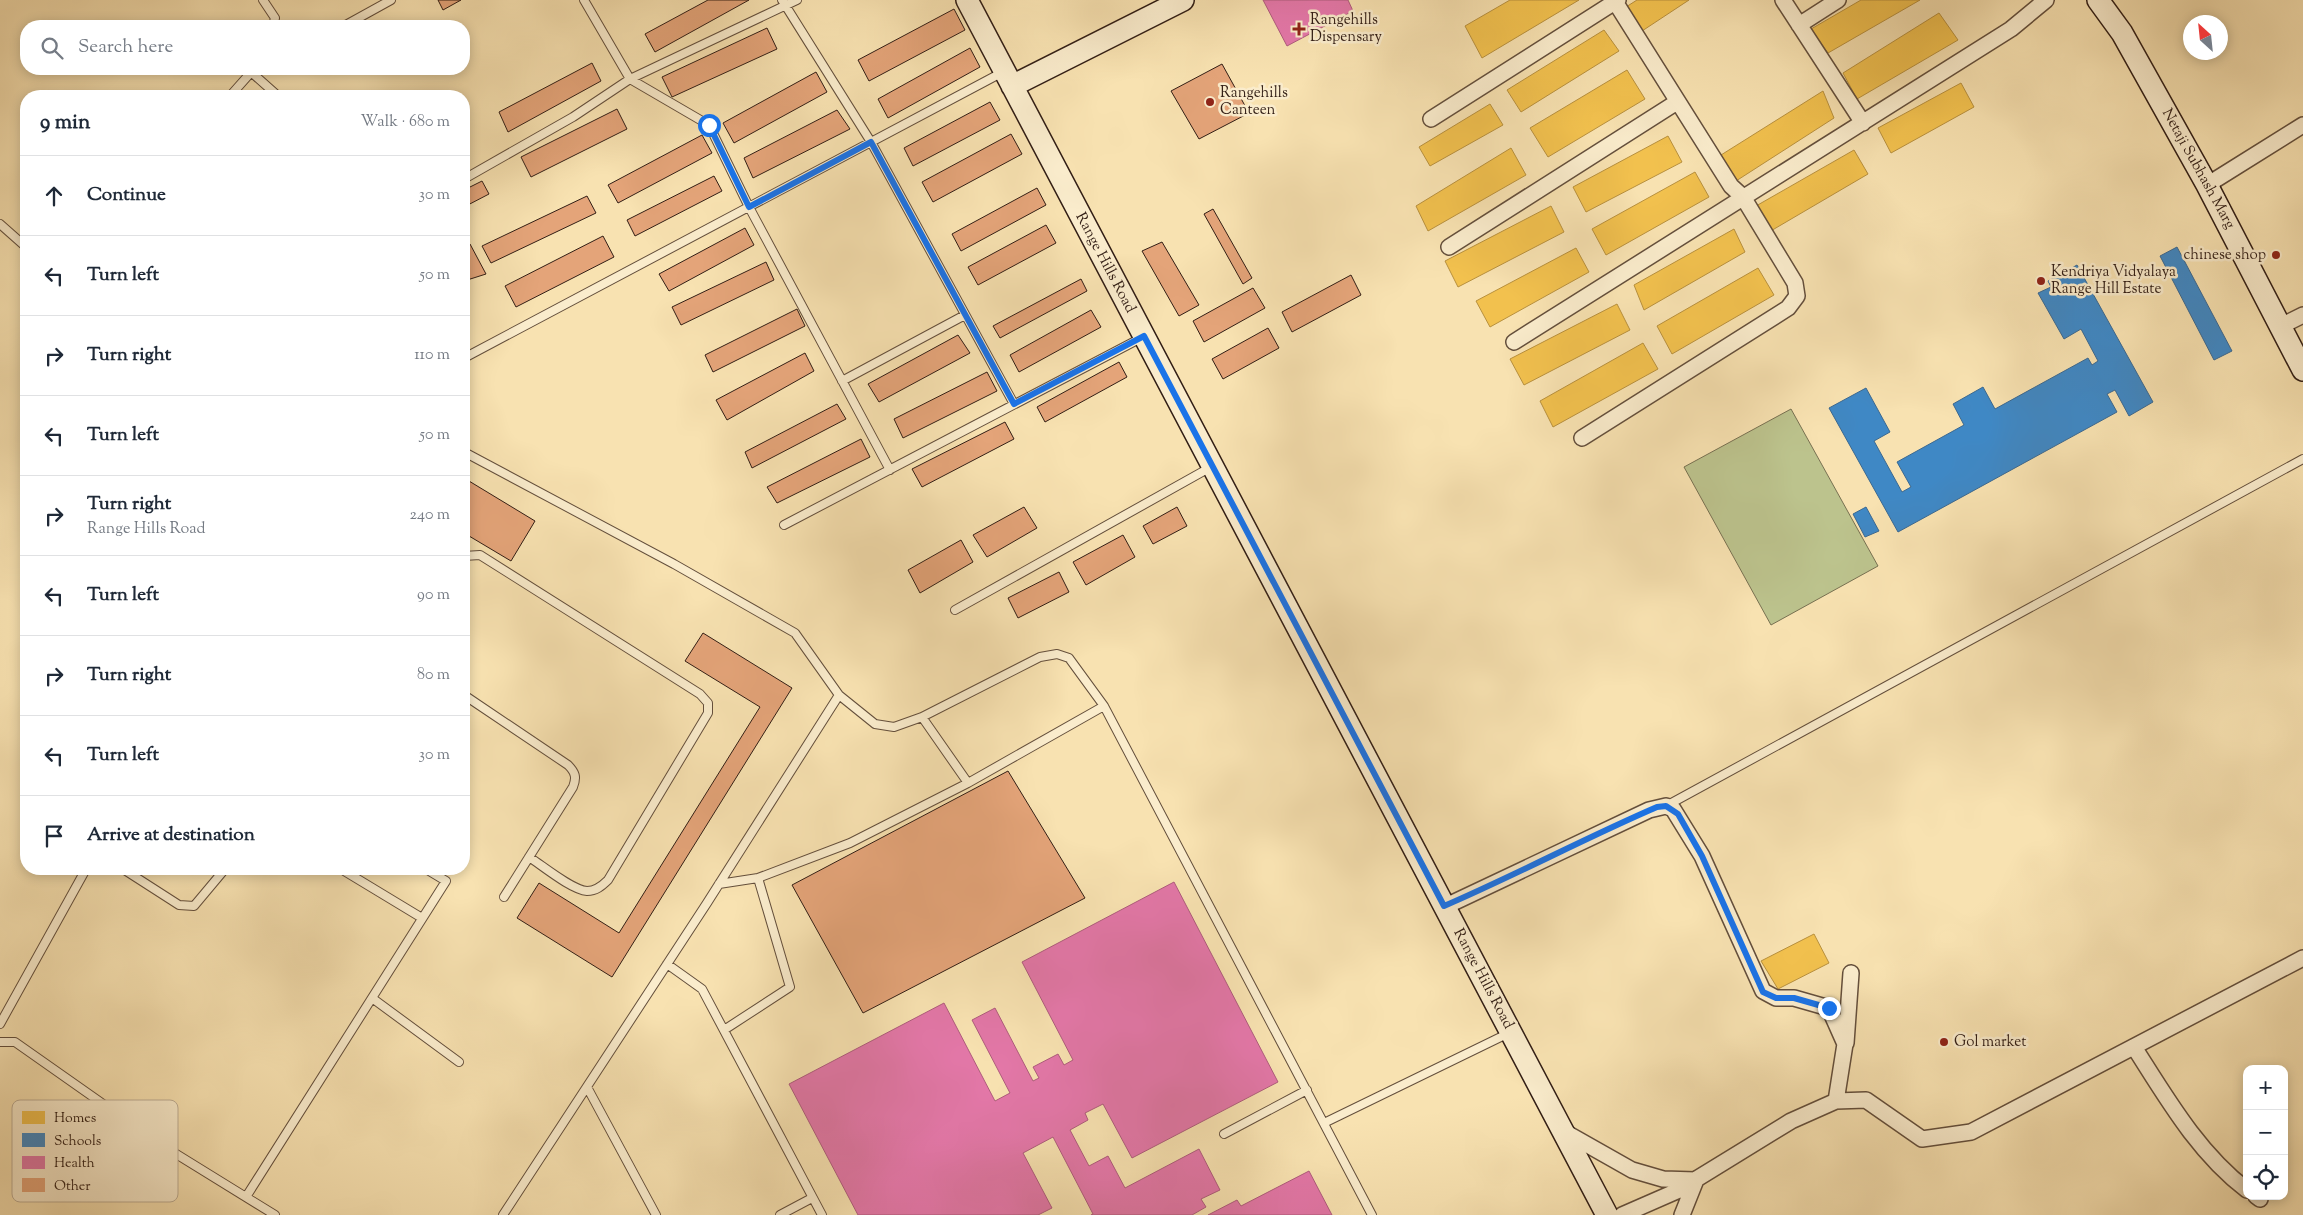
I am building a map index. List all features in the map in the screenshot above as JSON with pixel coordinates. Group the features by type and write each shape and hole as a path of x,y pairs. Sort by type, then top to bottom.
{"street":[{"name":"Range Hills Road","path":"967,0 1607,1215"},
{"path":"1008,79 1183,0"},
{"path":"1783,0 1863,123"},
{"path":"1799,25 1838,0"},
{"path":"1514,342 2011,29 2046,0"},
{"name":"Netaji Subhash Marg","path":"2098,0 2122,33 2207,185 2303,370"},
{"path":"1431,119 1616,1 1676,102 1731,186 1743,197 1795,283 1797,296 1788,308 1582,438"},
{"path":"1449,246 1676,102"},
{"path":"2207,185 2303,125"},
{"path":"2281,326 2303,315"},
{"path":"1444,906 1498,883 1582,840 1657,807 1666,806 1678,814 1702,856 1763,992 1776,998 1794,998 1829,1008 1846,1044"},
{"path":"1622,1215 1677,1191 1791,1121 1836,1101 1866,1100 1922,1139 1972,1132 2303,958"},
{"path":"1836,1101 1846,1044 1851,972"},
{"path":"2134,1047 2178,1114 2227,1175 2243,1187"},
{"path":"1563,1131 1632,1170 1663,1179 1696,1180"},
{"path":"1682,1215 1696,1180"}],"lane":[{"path":"263,0 274,20"},
{"path":"355,20 391,0"},
{"path":"584,0 630,79 709,125 749,207 890,470"},
{"path":"470,176 573,117 630,79 784,3 797,0"},
{"path":"784,3 871,142 1014,404"},
{"path":"235,90 248,75"},
{"path":"257,75 272,90"},
{"path":"470,355 871,142 1008,79"},
{"path":"0,224 20,242"},
{"path":"842,381 965,315"},
{"path":"784,525 1144,336"},
{"path":"470,455 674,564 795,633 839,695 875,724 894,727 922,717 1040,657 1057,654 1069,658 1104,706 1372,1215"},
{"path":"1666,806 2303,459"},
{"path":"955,610 1213,467"},
{"path":"470,556 480,555 700,694 708,703 708,713 608,880 600,887 589,891 579,890 529,857"},
{"path":"503,1215 719,884 839,695"},
{"path":"470,699 568,765 575,774 576,780 573,787 504,897"},
{"path":"719,884 758,878 850,843 968,783 1104,706"},
{"path":"922,717 968,783"},
{"path":"0,1024 83,875"},
{"path":"132,875 180,905 194,906 220,875"},
{"path":"351,875 422,918"},
{"path":"246,1198 446,881 436,875"},
{"path":"724,1030 790,987 758,878"},
{"path":"667,964 702,989 822,1215"},
{"path":"372,998 459,1062"},
{"path":"1324,1123 1511,1033"},
{"path":"0,1042 15,1042 97,1100"},
{"path":"587,1087 656,1215"},
{"path":"1224,1134 1306,1090"},
{"path":"178,1155 275,1215"},
{"path":"780,1215 812,1198"}],"green space":[{"path":"1791,409 1878,566 1771,625 1684,467"}],"building: Homes":[{"path":"1510,0 1579,0 1482,58 1465,26"},
{"path":"1637,0 1689,0 1639,33 1626,7"},
{"path":"1861,0 1920,0 1828,53 1811,29"},
{"path":"1939,13 1958,40 1857,99 1843,73"},
{"path":"1604,30 1619,51 1521,112 1507,90"},
{"path":"1627,70 1645,99 1548,157 1530,128"},
{"path":"1961,83 1974,107 1891,153 1878,128"},
{"path":"1823,91 1834,118 1736,181 1721,155"},
{"path":"1490,104 1503,125 1430,166 1419,147"},
{"path":"1668,136 1682,162 1586,212 1573,187"},
{"path":"1511,148 1526,175 1428,231 1416,206"},
{"path":"1854,150 1868,174 1769,232 1756,206"},
{"path":"1695,172 1709,197 1606,255 1592,229"},
{"path":"1551,206 1564,232 1458,287 1445,261"},
{"path":"1734,229 1745,252 1644,310 1634,285"},
{"path":"1576,248 1589,272 1490,327 1476,301"},
{"path":"1758,268 1774,295 1672,354 1657,326"},
{"path":"1617,304 1630,330 1524,385 1510,359"},
{"path":"1643,343 1658,369 1553,427 1540,401"},
{"path":"1814,934 1829,963 1778,989 1761,961"}],"building: Schools":[{"path":"2177,247 2232,351 2214,360 2160,256"},
{"path":"2077,265 2153,402 2129,416 2115,390 2107,394 2117,412 1898,532 1829,408 1866,388 1890,432 1874,441 1902,492 1911,487 1897,462 1964,425 1953,404 1983,387 1995,409 2088,358 2092,365 2098,361 2081,329 2064,339 2038,293 2051,287 2048,281"},
{"path":"1866,507 1879,531 1865,537 1853,514"}],"building: Health":[{"name":"Rangehills Dispensary","path":"1263,0 1348,0 1353,11 1287,46"},
{"path":"1174,882 1278,1082 1132,1158 1103,1104 1085,1113 1088,1120 1070,1130 1089,1166 1108,1156 1125,1188 1199,1149 1220,1190 1201,1199 1206,1207 1192,1215 1091,1215 1093,1214 1053,1137 1023,1153 1052,1208 1038,1215 858,1215 789,1084 944,1003 995,1101 1010,1093 972,1020 995,1008 1033,1081 1039,1078 1033,1067 1058,1054 1064,1065 1073,1060 1022,962"},
{"path":"1309,1171 1332,1215 1208,1215 1237,1200 1241,1206"}],"building: Other":[{"path":"438,0 461,0 443,10"},
{"path":"708,0 749,0 655,52 645,34"},
{"path":"954,9 965,30 869,81 858,60"},
{"path":"767,28 777,49 672,97 662,77"},
{"path":"970,48 980,67 888,118 878,99"},
{"path":"592,63 601,81 508,132 499,112"},
{"name":"Rangehills Canteen","path":"1222,64 1249,113 1199,139 1171,91"},
{"path":"816,72 827,92 734,143 723,123"},
{"path":"990,102 1000,120 913,166 904,148"},
{"path":"617,109 627,129 531,177 521,157"},
{"path":"837,110 850,129 753,178 744,158"},
{"path":"1011,134 1022,154 933,202 922,182"},
{"path":"702,135 712,153 618,203 608,185"},
{"path":"714,176 722,191 635,236 627,220"},
{"path":"482,181 489,194 470,204 470,187"},
{"path":"1037,188 1046,205 961,251 952,234"},
{"path":"587,196 596,213 491,263 482,246"},
{"path":"1213,209 1252,278 1243,284 1204,214"},
{"path":"1046,225 1056,243 978,285 968,267"},
{"path":"745,228 754,245 669,291 659,274"},
{"path":"603,236 614,257 516,307 505,286"},
{"path":"1162,242 1199,305 1179,316 1142,251"},
{"path":"470,244 486,274 470,279"},
{"path":"766,262 774,280 681,325 672,307"},
{"path":"1351,275 1361,295 1292,332 1282,312"},
{"path":"1081,279 1087,291 1000,338 993,326"},
{"path":"1253,288 1265,308 1204,342 1193,321"},
{"path":"797,309 805,326 713,372 705,355"},
{"path":"1091,310 1101,327 1019,372 1010,355"},
{"path":"1268,328 1279,348 1223,379 1212,359"},
{"path":"958,335 970,353 879,402 868,384"},
{"path":"805,353 814,371 727,420 716,400"},
{"path":"1119,362 1127,377 1045,422 1037,407"},
{"path":"987,372 997,391 903,438 894,419"},
{"path":"837,404 846,419 752,468 745,452"},
{"path":"1005,422 1014,439 922,487 912,469"},
{"path":"861,439 870,457 777,503 767,487"},
{"path":"470,482 535,521 511,561 470,537"},
{"path":"1024,507 1037,528 987,557 973,535"},
{"path":"1177,507 1187,526 1153,544 1143,526"},
{"path":"1123,535 1135,557 1086,585 1073,562"},
{"path":"961,540 973,562 920,593 908,570"},
{"path":"1059,572 1069,592 1018,618 1008,598"},
{"path":"703,633 792,688 612,977 517,918 539,883 619,933 760,707 685,661"},
{"path":"1008,771 1085,898 863,1013 792,885"}],"place":[{"name":"Rangehills Dispensary","path":"1299,29"},
{"name":"Rangehills Canteen","path":"1210,102"},
{"name":"chinese shop","path":"2276,255"},
{"name":"Kendriya Vidyalaya Range Hill Estate","path":"2041,281"},
{"name":"Gol market","path":"1944,1042"}],"route":[{"path":"709,125 749,207 871,142 1014,404 1144,336 1444,906 1498,883 1582,840 1657,807 1666,806 1678,814 1702,856 1763,992 1776,998 1794,998 1811,1001 1829,1008"}]}
